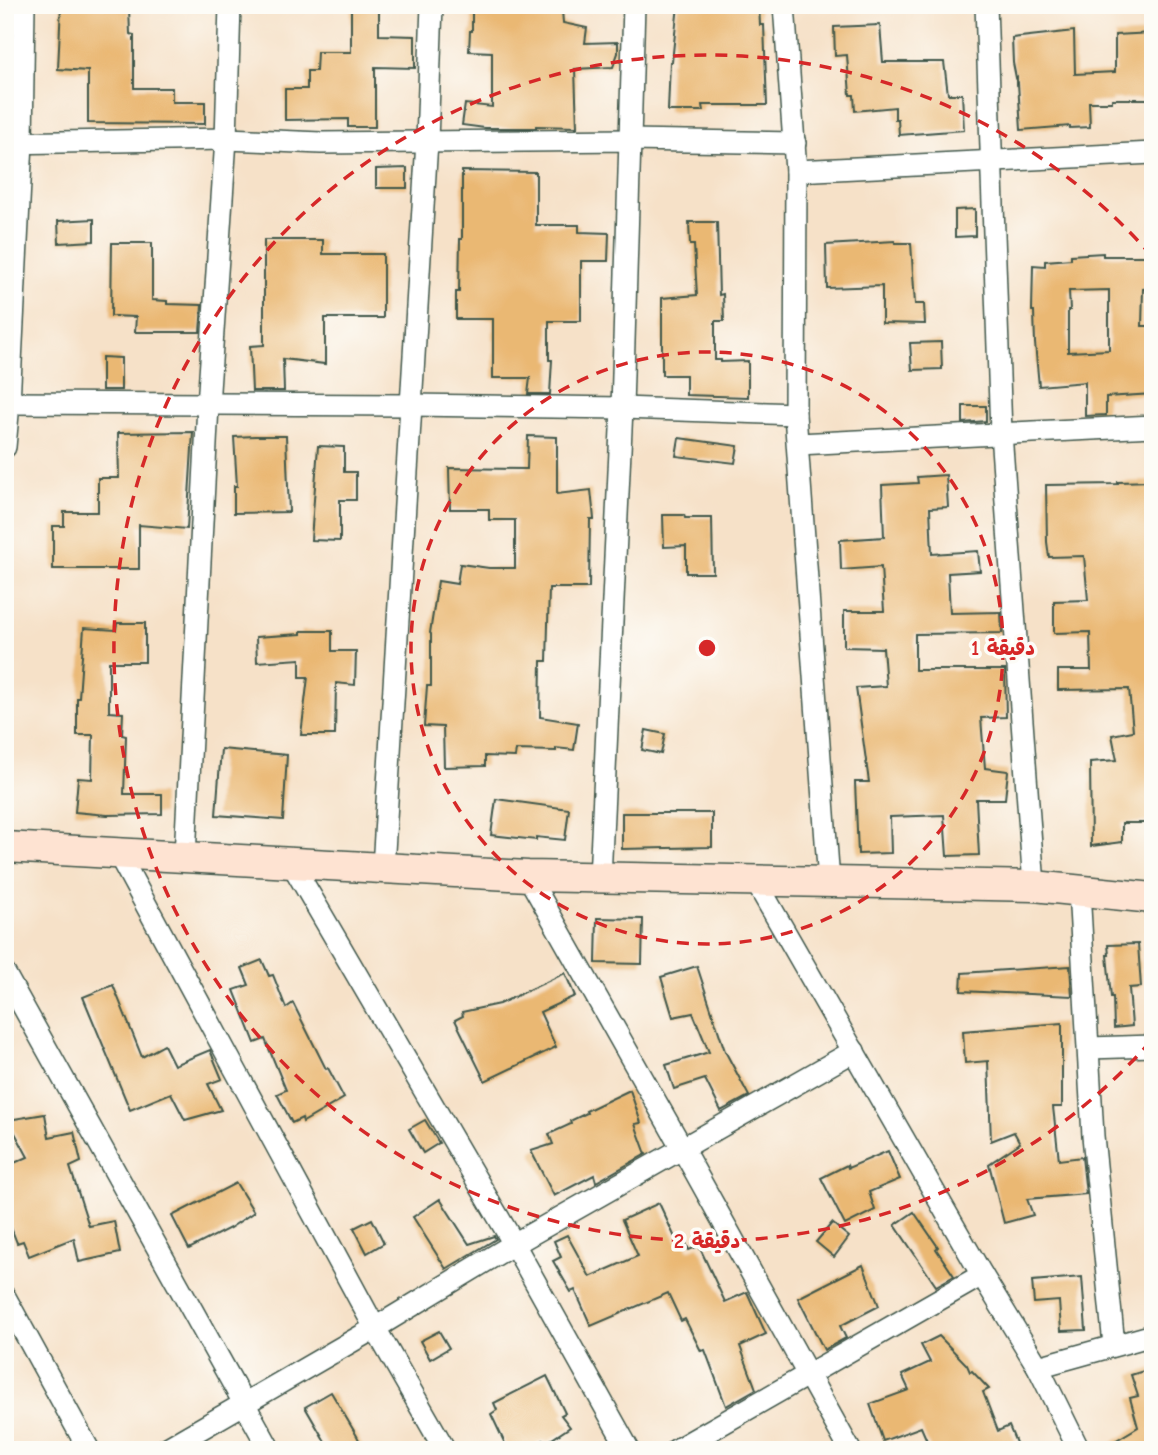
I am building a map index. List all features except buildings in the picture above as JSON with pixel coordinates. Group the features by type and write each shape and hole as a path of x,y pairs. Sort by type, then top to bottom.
{"street":[{"path":"5,447 13,142 24,5"},
{"path":"186,856 208,405 226,138 230,5"},
{"path":"383,868 428,141 432,5"},
{"path":"600,878 622,408 634,5"},
{"path":"784,5 796,171 794,414 829,882"},
{"path":"986,5 1002,433 1034,886"},
{"path":"13,142 226,138 321,143 630,140 795,143"},
{"path":"796,171 1153,153"},
{"path":"7,403 410,405 794,414"},
{"path":"798,444 1153,426"},
{"path":"5,847 528,876 1034,886 1153,898"},
{"path":"118,853 375,1328 445,1450"},
{"path":"292,864 514,1244 629,1450"},
{"path":"528,876 850,1450"},
{"path":"755,880 982,1275 1038,1367 1079,1450"},
{"path":"1079,890 1093,1136 1114,1345"},
{"path":"5,974 270,1450"},
{"path":"1089,1048 1153,1046"},
{"path":"164,1450 245,1405 514,1244 854,1051"},
{"path":"676,1450 982,1275"},
{"path":"5,1297 89,1450"},
{"path":"1038,1367 1153,1335"}]}
